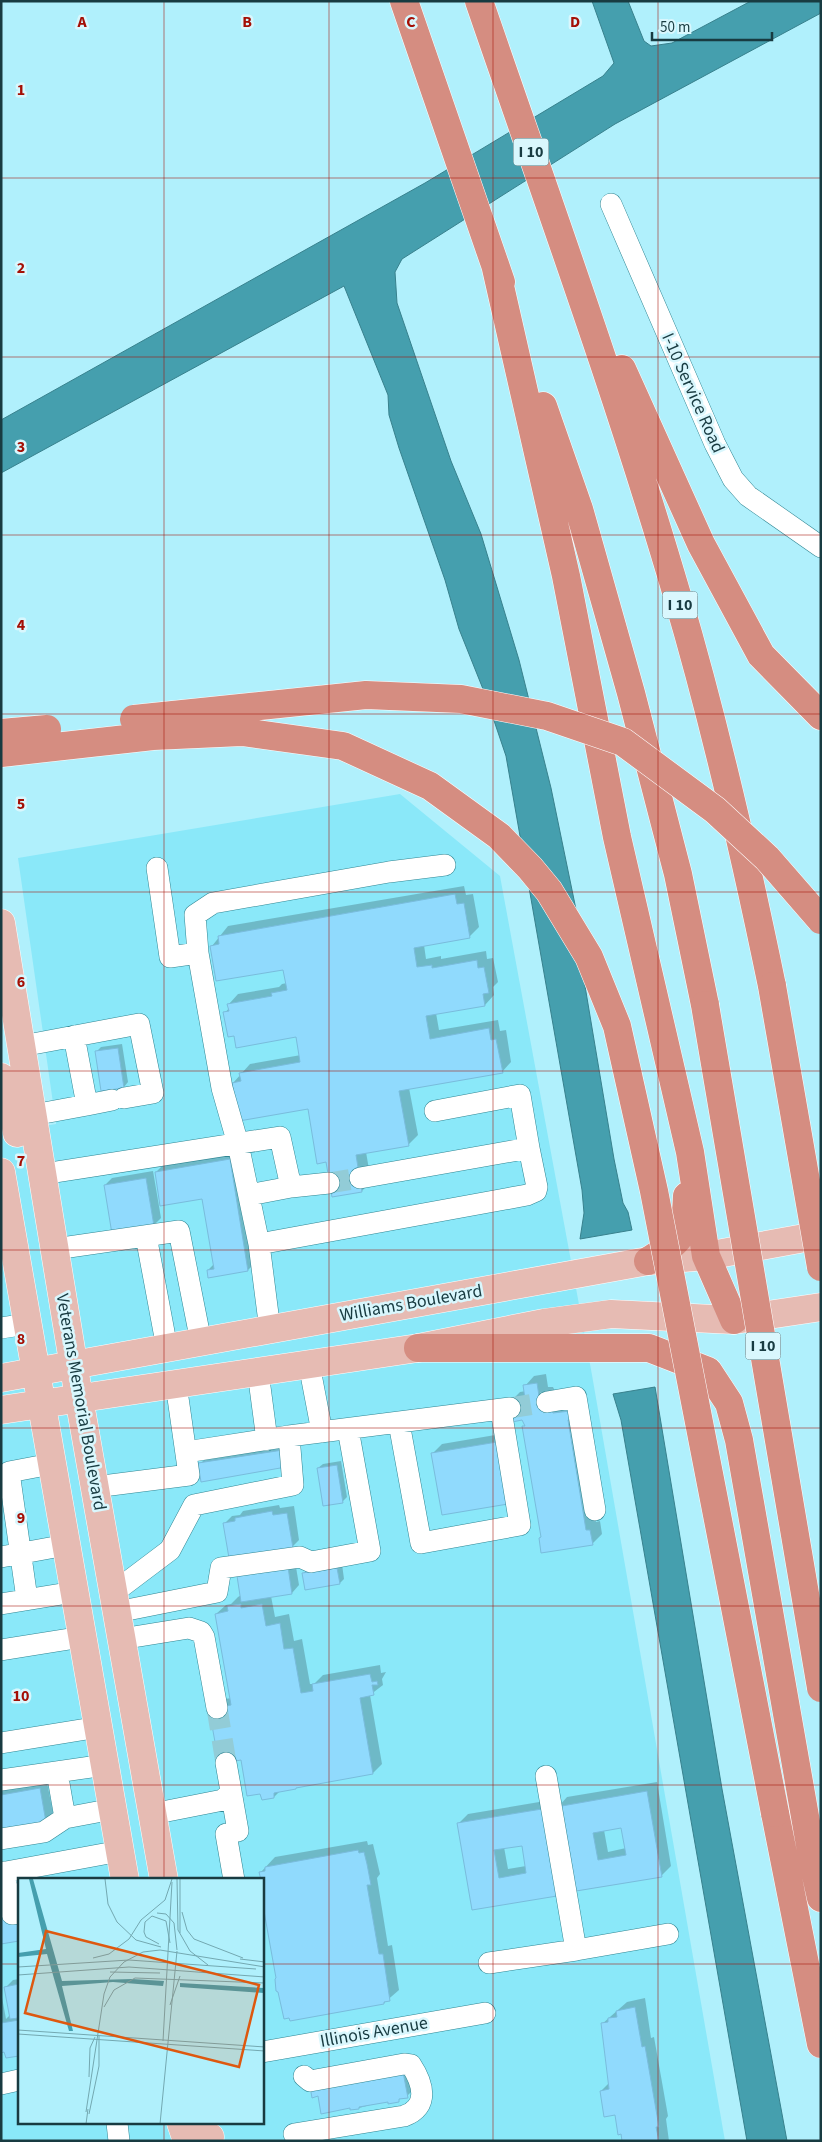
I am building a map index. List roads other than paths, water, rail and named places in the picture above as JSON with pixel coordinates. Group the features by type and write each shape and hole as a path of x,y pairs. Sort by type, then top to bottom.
{"highway":[{"name":"I 10","path":"404,1 579,510 628,684 678,874 705,1005 821,1688"},
{"name":"I 10","path":"479,1 560,230 640,472 678,596 745,856 772,986 821,1266"},
{"path":"560,230 701,544 761,655 821,716"},
{"path":"494,264 566,576 617,837 690,1152 706,1256 734,1320"},
{"path":"1,733 366,695 461,699 547,716 623,742 716,810 767,858 821,920"},
{"path":"1,753 153,736 242,732 343,746 430,786 499,836 549,891 589,957 617,1026 654,1191 821,2044"},
{"path":"648,1261 676,1244 686,1226 690,1152"},
{"path":"418,1348 649,1348 708,1371 729,1402 739,1440 809,1842 821,1898"}],"main road":[{"name":"Veterans Memorial Boulevard","path":"1,924 79,1398 164,1878"},
{"path":"1,1077 10,1095 22,1164 32,1174 43,1174"},
{"path":"1,1172 14,1326 35,1371 125,1878"},
{"name":"Williams Boulevard","path":"1,1378 648,1261 706,1256 821,1235"},
{"path":"1,1410 418,1348 544,1324 611,1314 734,1320 821,1307"},
{"path":"91,1684 103,1684 112,1687 120,1694 134,1713"},
{"path":"120,1851 130,1878"},
{"path":"167,2124 170,2141"},
{"path":"181,2124 185,2135 191,2139 209,2134"}],"street":[{"name":"I-10 Service Road","path":"611,204 715,444 733,479 748,496 821,547"},
{"path":"270,1330 259,1244 238,1144 222,1088 198,953 195,915 213,903 389,872 445,865"},
{"path":"157,868 170,957 198,953"},
{"path":"22,1046 139,1024 153,1093 33,1115"},
{"path":"74,1036 87,1105"},
{"path":"259,1244 527,1195 536,1191 537,1187 520,1095 434,1111"},
{"path":"43,1174 280,1137 291,1187"},
{"path":"360,1178 529,1148"},
{"path":"250,1195 329,1182"},
{"path":"55,1249 179,1231 201,1342"},
{"path":"146,1236 167,1348"},
{"path":"309,1364 322,1432"},
{"path":"258,1372 267,1440"},
{"path":"115,1602 170,1550 194,1505 176,1384"},
{"path":"546,1402 576,1397 595,1510"},
{"path":"186,1452 289,1436 505,1409 520,1525 421,1543 399,1423"},
{"path":"115,1602 217,1592 221,1568 300,1557 311,1562 370,1551 348,1429"},
{"path":"194,1505 293,1485 289,1436"},
{"path":"27,1600 10,1555 5,1465 52,1464"},
{"path":"95,1487 189,1475"},
{"path":"10,1555 66,1545"},
{"path":"1,1604 74,1592"},
{"path":"121,1639 189,1628 201,1632 217,1708"},
{"path":"1,1650 82,1637"},
{"path":"1,1743 99,1727"},
{"path":"226,1762 231,1792 234,1878"},
{"path":"1,1780 105,1765"},
{"path":"57,1772 65,1818"},
{"path":"1,1788 28,1782 35,1775"},
{"path":"546,1776 576,1950"},
{"path":"152,1814 223,1800 231,1792"},
{"path":"1,1839 44,1832 65,1818 113,1809"},
{"path":"1,1832 34,1827 44,1832"},
{"path":"18,1901 12,1914 3,1872 32,1873 120,1851"},
{"path":"489,1963 668,1934"},
{"name":"Illinois Avenue","path":"264,2048 485,2013"},
{"path":"294,2134 404,2116 415,2112 421,2104 421,2090 417,2074 411,2065 404,2064 310,2082 304,2076"},
{"path":"1,2084 18,2080"},
{"path":"117,2124 119,2141"}],"tunnel":[{"path":"329,1183 360,1178"},
{"path":"510,1408 547,1402"},
{"path":"217,1708 226,1763"}]}
